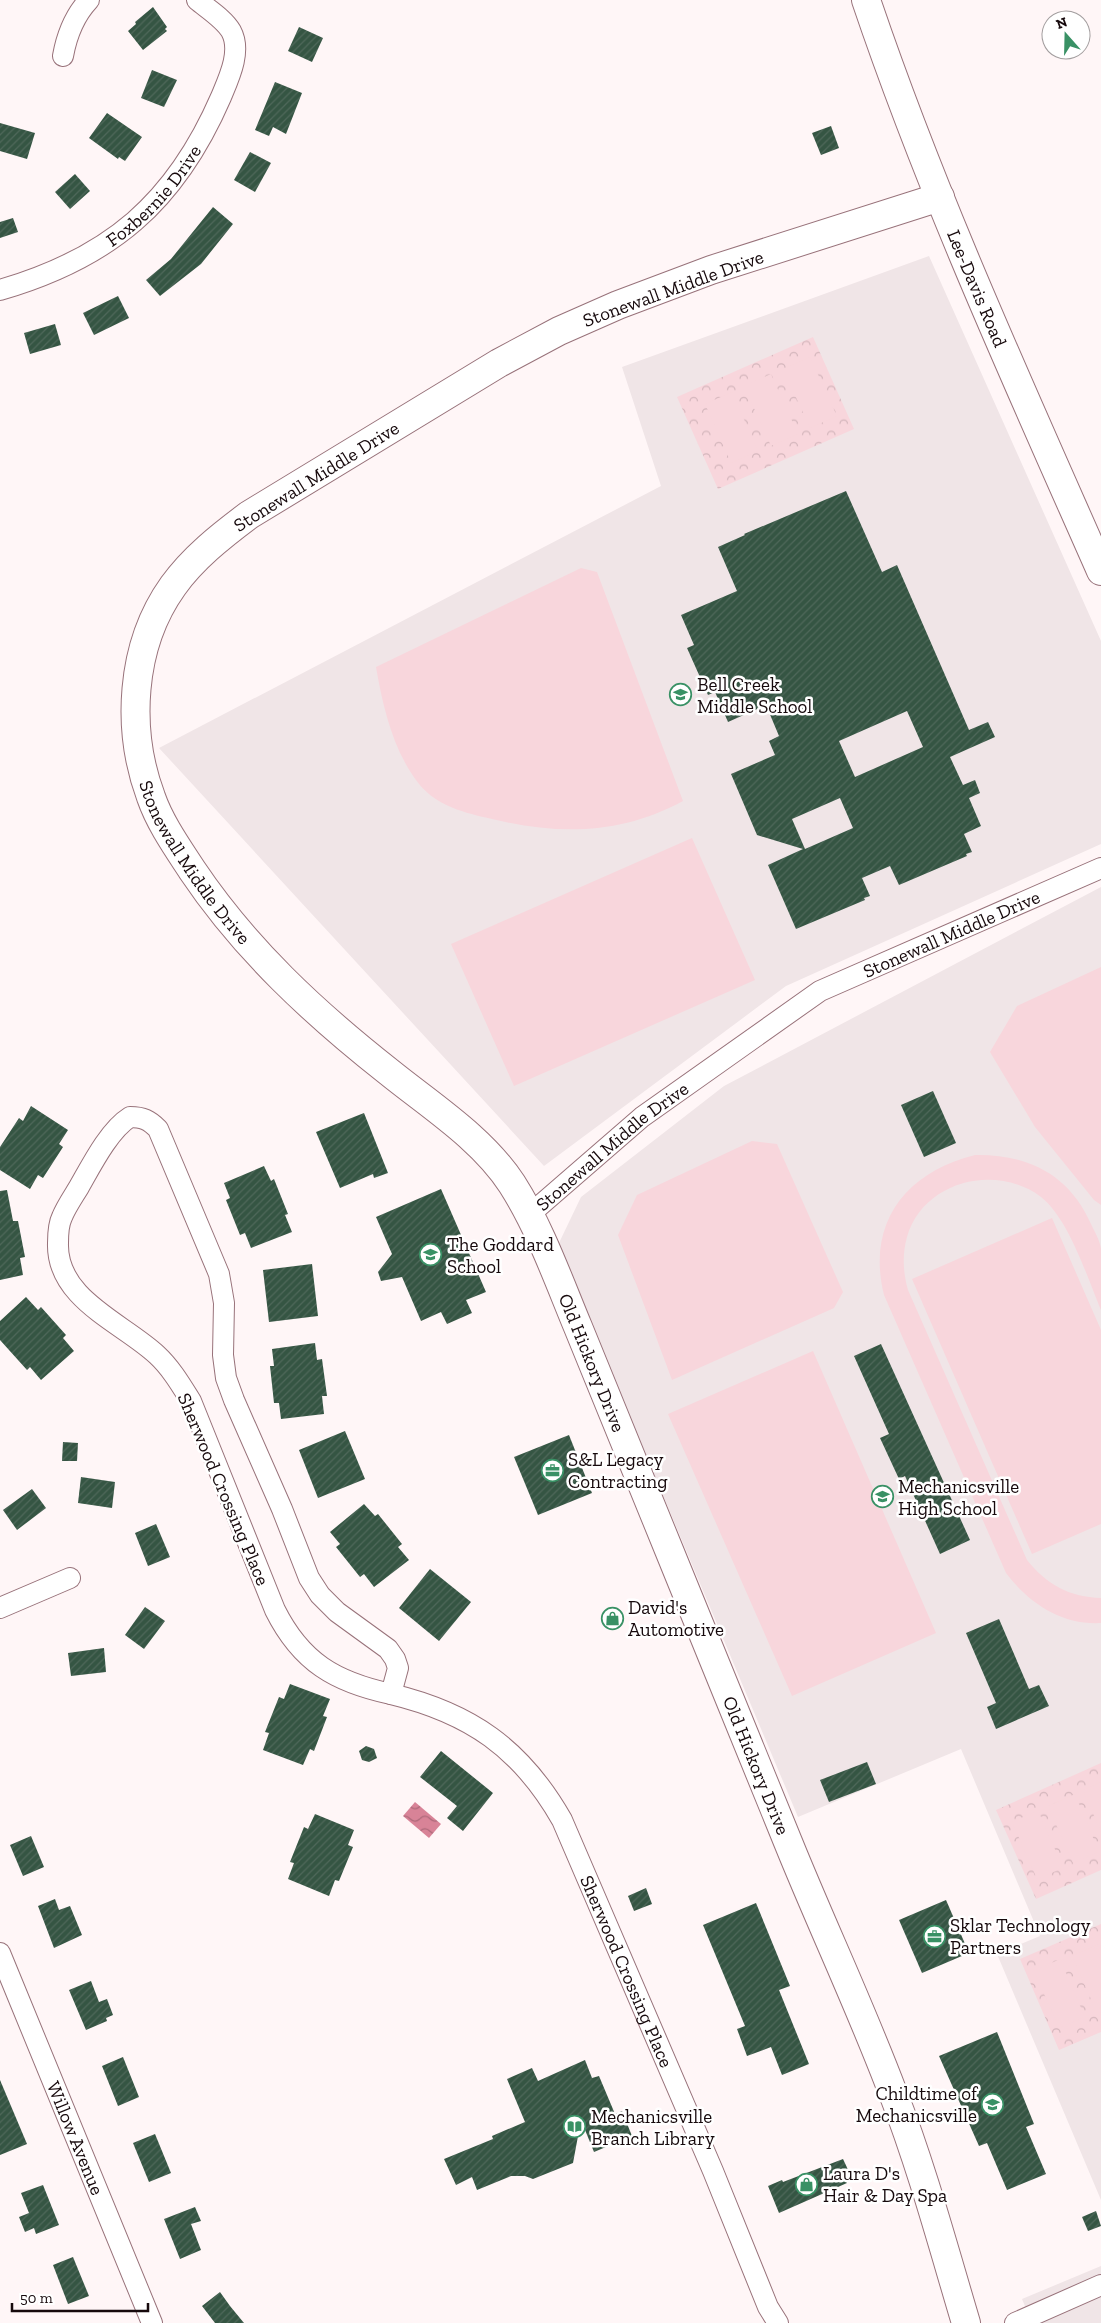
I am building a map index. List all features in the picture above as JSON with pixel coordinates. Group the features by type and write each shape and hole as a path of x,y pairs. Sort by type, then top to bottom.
{"street":[{"path":"63,56 67,36 75,18 90,0"},
{"name":"Foxbernie Drive","path":"0,290 57,270 84,257 116,237 140,218 163,193 183,166 214,113 227,82 235,53 233,37 224,23 197,0"},
{"name":"Lee-Davis Road","path":"866,0 940,197 1007,359 1101,572"},
{"name":"Stonewall Middle Drive","path":"940,197 711,270 618,304 499,363 249,515 218,539 190,565 171,588 156,616 142,654 136,686 138,739 142,768 152,800 183,858 207,892 275,972 311,1008 478,1144 512,1183 529,1215 642,1116 820,990 1101,868"},
{"name":"Sherwood Crossing Place","path":"391,1694 398,1668 395,1659 388,1649 337,1612 320,1594 309,1578 282,1509 226,1378 223,1355 224,1303 219,1274 158,1129 149,1121 139,1117 130,1117 120,1124 88,1170 62,1218 58,1249 61,1266 78,1293 107,1318 138,1338 159,1356 191,1401 275,1610 290,1638 300,1650 342,1680 439,1709 478,1729 507,1748 529,1771 549,1797 562,1820 709,2162 768,2307 778,2323"},
{"name":"Old Hickory Drive","path":"529,1215 894,2094 925,2183 966,2323"},
{"path":"0,1608 70,1578"},
{"name":"Willow Avenue","path":"0,1953 152,2323"},
{"path":"1015,2323 1101,2285"}],"shaded area":[{"name":"Bell Creek Middle School","path":"929,256 1101,641 1101,844 786,986 544,1166 159,748 661,486 622,367"},
{"name":"Mechanicsville High School","path":"1101,887 1101,2200 997,1954 1040,1936 961,1749 798,1817 558,1245 581,1197 724,1086"},
{"path":"1101,2266 1101,2323 1032,2323 1022,2299"}],"green space":[{"path":"813,337 854,429 718,489 677,397"},
{"path":"810,357 837,416 810,428 783,369"},
{"path":"771,374 798,434 771,446 744,386"},
{"path":"732,392 758,451 731,463 705,404"},
{"path":"581,568 597,572 683,801 659,812 613,826 565,829 541,828 482,817 462,811 434,798 419,784 402,757 390,728 376,667"},
{"path":"692,838 755,980 514,1086 451,944"},
{"path":"1101,967 1101,1205 1094,1200 1035,1127 990,1052 1017,1006"},
{"path":"752,1141 777,1144 843,1292 834,1308 672,1380 618,1235 637,1195"},
{"path":"975,1155 1012,1158 1029,1163 1044,1170 1071,1192 1082,1207 1097,1236 1101,1249 1101,1310 1069,1234 1051,1207 1041,1197 1023,1187 1003,1181 983,1180 963,1183 945,1191 928,1202 916,1218 905,1244 904,1264 908,1290 1027,1560 1051,1583 1060,1588 1079,1595 1101,1598 1101,1623 1086,1623 1073,1620 1047,1610 1025,1594 1006,1573 884,1295 880,1269 881,1245 887,1224 897,1204 911,1188 929,1174 951,1163"},
{"path":"1052,1218 1101,1330 1101,1524 1032,1554 912,1279"},
{"path":"813,1351 936,1633 792,1696 668,1414"},
{"path":"1101,1763 1101,1870 1036,1899 996,1810"},
{"path":"1101,1782 1101,1832 1083,1790"},
{"path":"1075,1794 1099,1852 1073,1863 1048,1806"},
{"path":"1038,1810 1063,1868 1037,1879 1012,1822"},
{"path":"1101,1924 1101,2032 1059,2050 1020,1959"},
{"path":"1099,1944 1101,1950 1101,2011 1097,2013 1072,1956"},
{"path":"1060,1959 1085,2017 1059,2028 1034,1971"}],"water":[{"path":"415,1802 441,1824 429,1838 403,1816"}],"building":[{"path":"153,7 167,27 165,29 167,31 143,50 128,31 136,24 135,22"},
{"path":"299,27 323,38 312,62 288,51"},
{"path":"152,70 177,80 164,107 141,98"},
{"path":"275,82 302,93 286,134 273,127 269,136 255,130"},
{"path":"107,113 142,137 125,161 119,157 118,159 89,138"},
{"path":"0,123 35,133 27,159 0,151"},
{"path":"831,126 839,148 821,155 812,133"},
{"path":"250,152 271,163 255,192 234,180"},
{"path":"75,174 90,191 70,209 55,192"},
{"path":"213,207 233,224 201,264 160,296 146,280 171,259"},
{"path":"13,218 18,232 0,238 0,222"},
{"path":"118,296 129,318 94,335 83,313"},
{"path":"55,324 61,345 30,354 24,333"},
{"path":"846,491 882,572 897,565 969,730 988,722 995,737 950,757 963,785 975,780 980,793 969,798 981,826 964,834 972,852 966,854 967,856 899,885 890,866 862,878 870,896 864,898 865,900 796,929 768,865 803,849 757,835 731,774 775,755 769,741 779,736 766,705 728,722 715,692 708,695 687,648 694,645 681,615 737,591 718,547","holes":["907,711 923,747 855,777 839,741","840,798 853,828 805,849 792,819"]},
{"path":"933,1091 956,1143 924,1157 901,1105"},
{"path":"31,1106 68,1130 59,1144 63,1147 43,1178 38,1175 30,1189 0,1170 0,1147 19,1118 23,1121"},
{"path":"364,1113 388,1173 374,1178 373,1174 340,1188 316,1132"},
{"path":"264,1166 271,1181 274,1179 288,1214 285,1215 292,1232 251,1248 245,1233 240,1235 226,1200 230,1198 224,1183"},
{"name":"The Goddard School","path":"441,1189 486,1292 466,1300 472,1313 447,1324 441,1312 421,1321 402,1277 381,1281 378,1272 392,1254 376,1217"},
{"path":"7,1190 13,1221 18,1221 25,1257 20,1258 23,1275 0,1280 0,1191"},
{"path":"312,1264 318,1316 269,1322 263,1270"},
{"path":"26,1297 38,1310 41,1307 66,1335 63,1338 74,1351 41,1380 30,1367 27,1370 0,1340 0,1321"},
{"path":"315,1343 317,1360 322,1359 327,1396 322,1396 324,1414 281,1419 279,1403 274,1403 270,1366 274,1366 272,1349"},
{"path":"881,1344 970,1540 940,1554 905,1476 899,1479 880,1438 889,1434 854,1356"},
{"path":"345,1431 365,1479 318,1498 299,1450"},
{"path":"569,1435 592,1493 538,1515 514,1457"},
{"path":"63,1442 78,1443 77,1461 62,1461"},
{"path":"81,1477 115,1482 112,1508 78,1503"},
{"path":"32,1489 46,1508 17,1530 3,1510"},
{"path":"364,1504 375,1516 378,1514 402,1544 398,1547 409,1560 374,1587 364,1574 360,1577 336,1547 340,1544 330,1532"},
{"path":"156,1524 170,1557 148,1566 135,1533"},
{"path":"430,1569 471,1602 439,1641 399,1608"},
{"path":"145,1607 165,1621 144,1649 125,1635"},
{"path":"999,1619 1029,1689 1039,1685 1049,1706 996,1729 987,1707 996,1703 966,1633"},
{"path":"104,1648 106,1672 71,1676 68,1653"},
{"path":"290,1684 330,1699 323,1716 327,1717 314,1751 310,1749 303,1765 263,1750 269,1733 265,1732 279,1697 284,1699"},
{"path":"366,1746 374,1749 377,1758 369,1762 362,1760 359,1751"},
{"path":"441,1751 493,1793 463,1831 447,1818 457,1806 420,1777"},
{"path":"867,1762 876,1784 829,1802 820,1780"},
{"path":"315,1814 354,1830 348,1845 353,1847 339,1881 335,1880 329,1896 288,1879 294,1863 290,1862 304,1827 308,1829"},
{"path":"31,1836 44,1867 23,1876 10,1845"},
{"path":"646,1888 652,1904 634,1911 628,1896"},
{"path":"55,1899 59,1910 70,1906 82,1935 54,1948 38,1906"},
{"name":"Sklar Technology Partners","path":"946,1900 969,1953 922,1973 899,1920"},
{"path":"756,1903 790,1986 779,1990 809,2064 782,2075 771,2047 747,2056 737,2029 745,2026 703,1925"},
{"path":"91,1981 99,2002 107,1999 113,2015 106,2018 107,2021 86,2030 69,1990"},
{"name":"Childtime of Mechanicsville","path":"997,2032 1034,2124 1026,2127 1046,2174 1007,2190 987,2143 979,2146 939,2056"},
{"path":"123,2057 139,2097 118,2106 102,2066"},
{"name":"Mechanicsville Branch Library","path":"585,2060 592,2078 599,2076 615,2114 622,2111 632,2136 594,2152 581,2120 573,2163 533,2179 525,2176 511,2176 477,2190 472,2177 456,2185 444,2159 493,2139 492,2136 525,2122 507,2079 532,2068 538,2081"},
{"path":"0,2080 27,2144 0,2155"},
{"path":"155,2134 171,2173 149,2182 133,2143"},
{"name":"Laura D's Hair & Day Spa","path":"843,2159 851,2176 845,2179 847,2183 779,2213 768,2186"},
{"path":"43,2185 59,2225 36,2234 34,2228 25,2232 19,2217 29,2213 21,2193"},
{"path":"195,2207 201,2221 191,2224 201,2250 180,2259 164,2219"},
{"path":"1096,2211 1101,2226 1088,2231 1082,2217"},
{"path":"73,2257 89,2296 68,2304 53,2265"},
{"path":"220,2292 244,2323 215,2323 202,2306"}],"place":[{"name":"Bell Creek Middle School","path":"681,695"},
{"name":"The Goddard School","path":"431,1255"},
{"name":"S&L Legacy Contracting","path":"552,1470"},
{"name":"Mechanicsville High School","path":"882,1497"},
{"name":"David's Automotive","path":"612,1618"},
{"name":"Sklar Technology Partners","path":"934,1936"},
{"name":"Childtime of Mechanicsville","path":"993,2104"},
{"name":"Mechanicsville Branch Library","path":"575,2127"},
{"name":"Laura D's Hair & Day Spa","path":"807,2184"}]}
